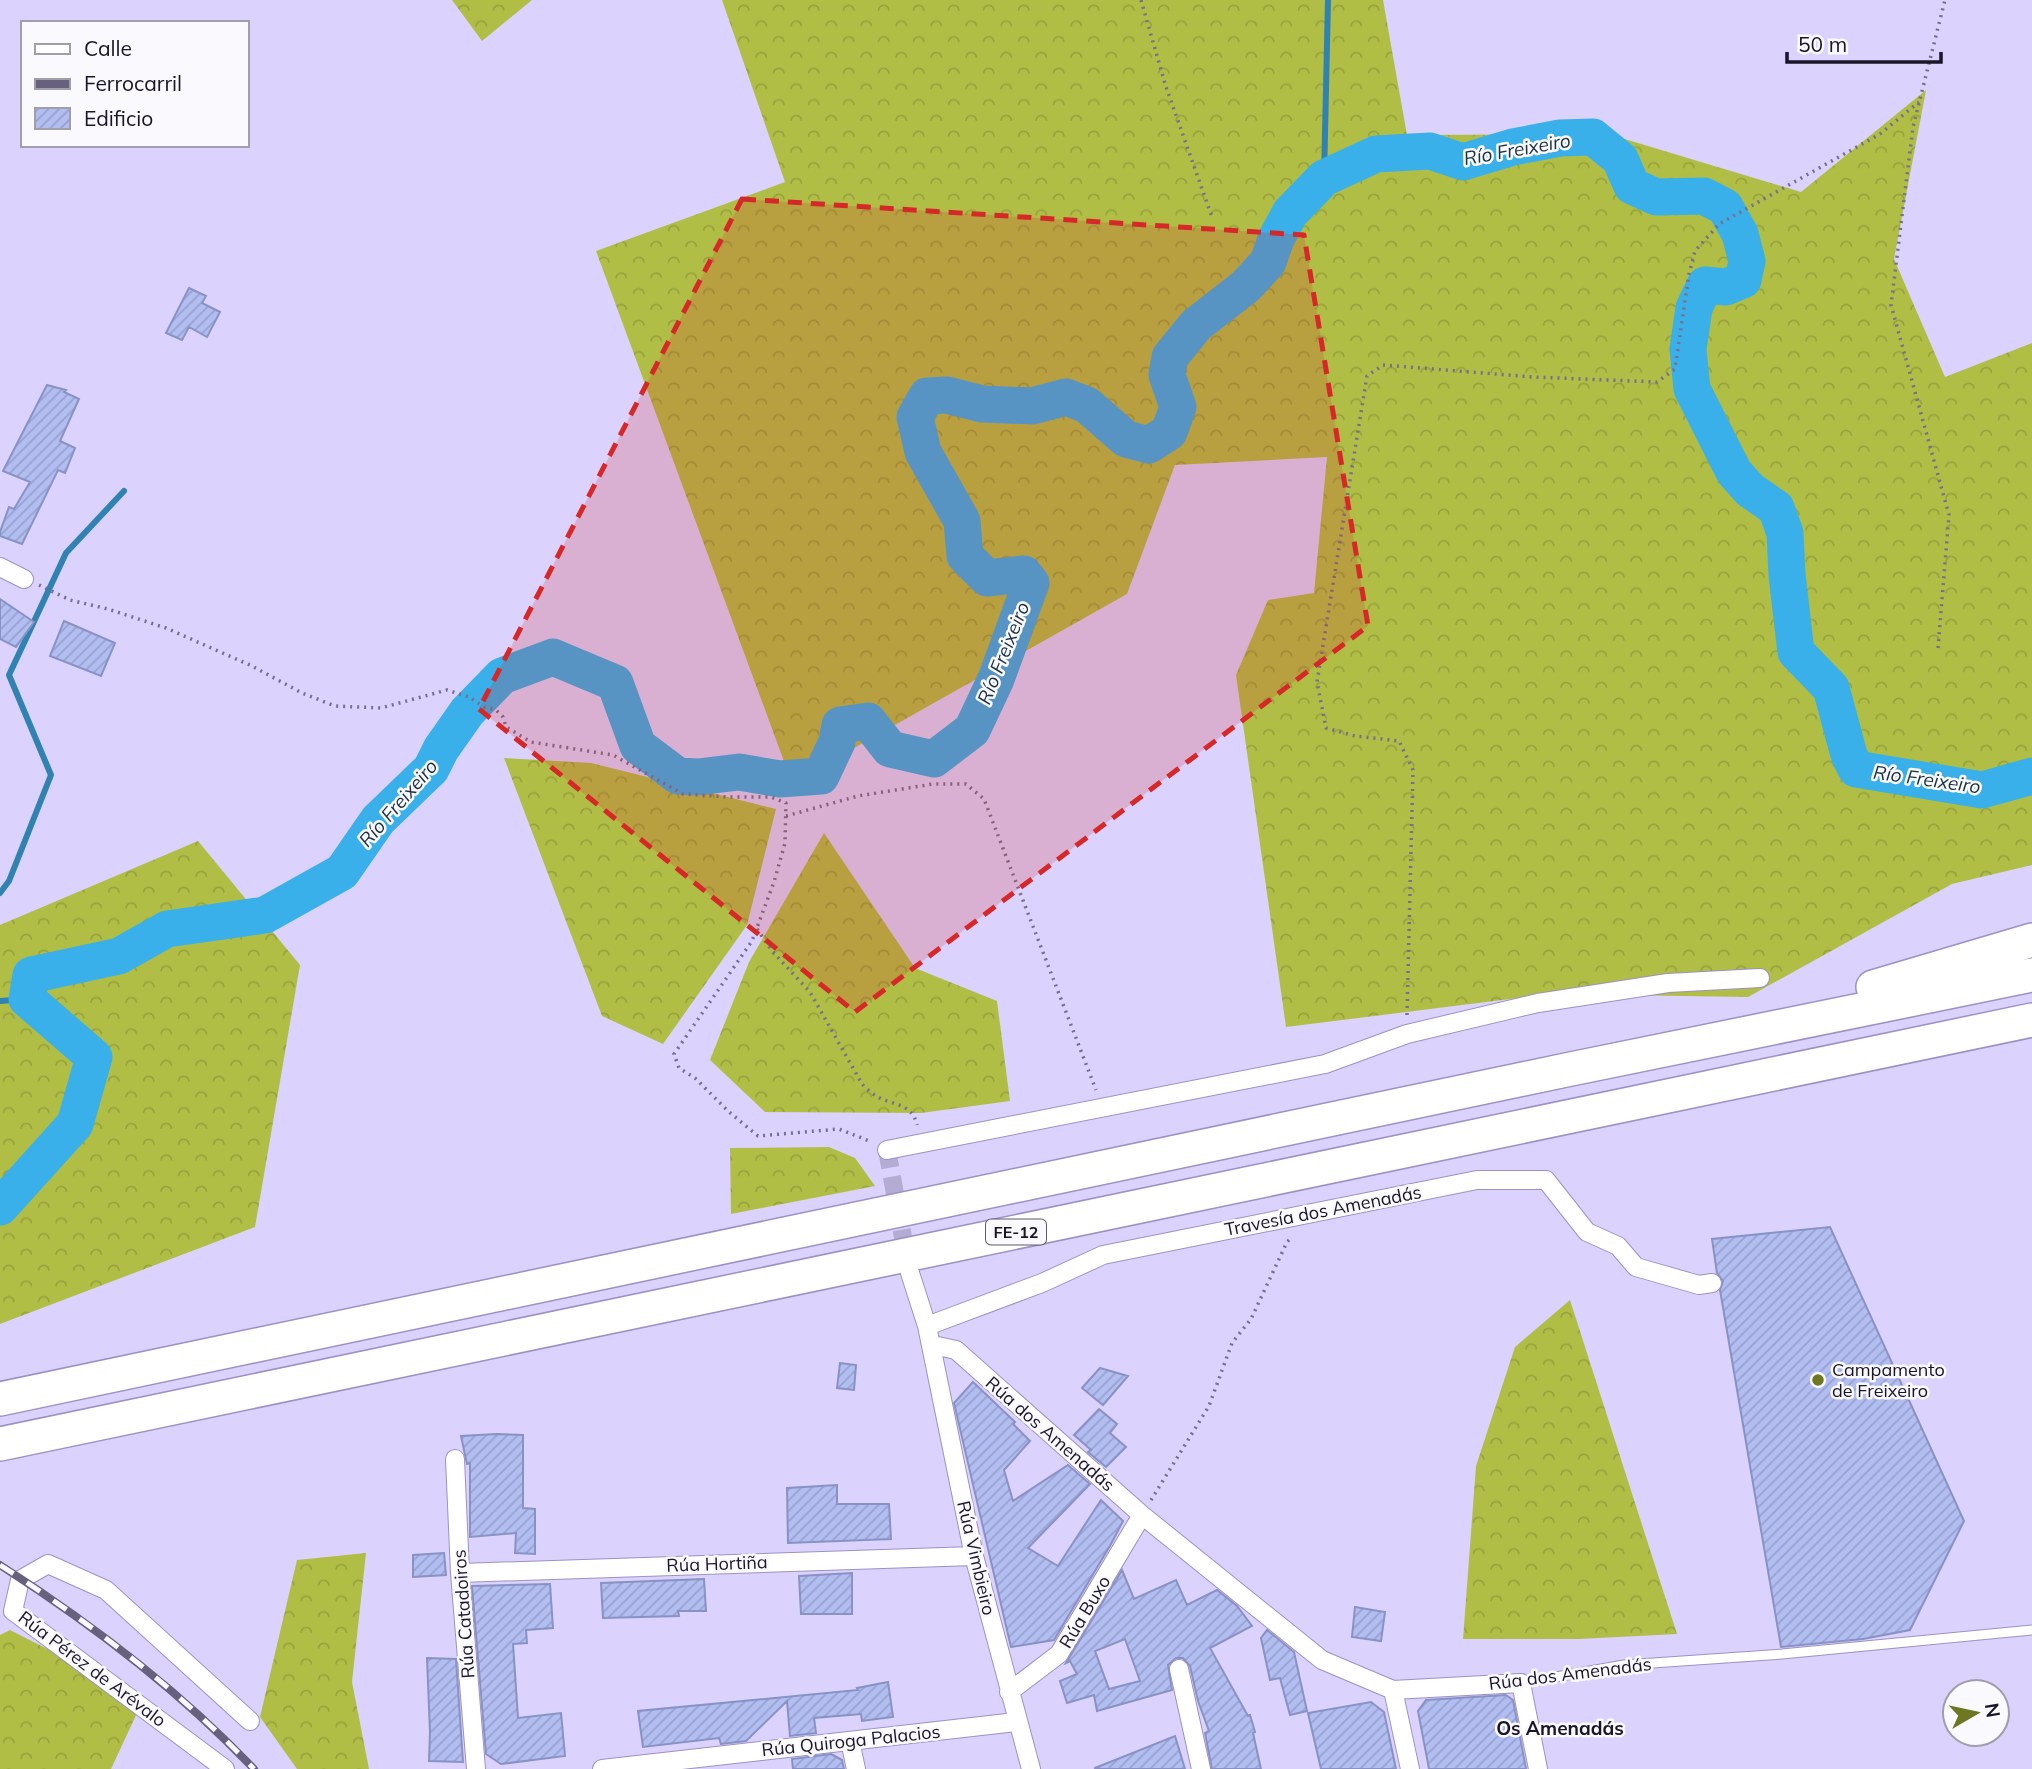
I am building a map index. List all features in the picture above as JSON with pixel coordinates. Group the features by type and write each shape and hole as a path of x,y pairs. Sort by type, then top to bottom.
{"highway":[{"path":"1566,1070 1720,1031 2032,940"},
{"path":"0,1399 1566,1070 2032,975"},
{"name":"FE-12","path":"0,1444 2032,1020"},
{"path":"1862,1055 2032,1037"}],"street":[{"path":"0,567 24,579"},
{"path":"887,1150 1325,1065 1406,1034 1538,1003 1668,983 1760,978"},
{"name":"Travesía dos Amenadás","path":"927,1326 1042,1283 1103,1255 1477,1180 1546,1180 1587,1232 1618,1246 1636,1267 1699,1286 1712,1283"},
{"path":"910,1273 933,1345"},
{"name":"Rúa dos Amenadás","path":"933,1345 956,1350 1142,1515 1322,1660 1393,1690 1521,1683"},
{"name":"Rúa Vimbieiro","path":"933,1345 974,1556 1016,1722 1031,1769"},
{"name":"Rúa Catadoiros","path":"455,1459 460,1573 476,1769"},
{"name":"Rúa Buxo","path":"1009,1692 1059,1654 1142,1515"},
{"name":"Rúa Hortiña","path":"460,1573 974,1556"},
{"name":"Rúa Pérez de Arévalo","path":"225,1769 13,1611 20,1580 48,1564 106,1590 250,1721"},
{"path":"1179,1669 1201,1769"},
{"path":"1521,1683 1538,1769"},
{"path":"1393,1690 1410,1769"},
{"name":"Rúa Quiroga Palacios","path":"602,1769 710,1763 850,1741 1016,1722"},
{"path":"850,1741 856,1769"}],"lane":[{"name":"Rúa dos Amenadás","path":"1521,1683 1624,1665 1782,1654 2032,1630"}],"path":[{"path":"1141,0 1166,87 1212,217"},
{"path":"1938,648 1949,515 1891,305 1913,127 1945,0"},
{"path":"1406,1034 1413,770 1399,741 1355,736 1326,728 1317,682 1367,376 1383,365 1532,377 1657,382 1675,369 1695,251 1719,224 1880,134 1919,102"},
{"path":"24,579 70,600 166,628 335,706 381,708 447,690 496,710 503,717 506,727 531,742 614,755 682,794 771,797 786,803 785,843 752,941 674,1054 679,1068 695,1079 727,1111 758,1136 839,1129 887,1150"},
{"path":"786,816 858,796 933,783 966,784 984,799 1103,1108"},
{"path":"757,929 772,951 810,992 862,1084 875,1096 906,1106 915,1116 921,1144"},
{"path":"1142,1515 1209,1406 1232,1343 1251,1319 1287,1242 1315,1213"}],"highlighted area":[{"path":"742,199 1304,235 1368,626 855,1012 479,709"}],"green space":[{"path":"452,0 532,0 482,41"},
{"path":"722,0 1383,0 1407,135 1608,134 1801,192 1926,90 1894,259 1945,377 2032,343 2032,865 1952,884 1748,997 1551,994 1286,1027 1236,675 1268,600 1314,593 1327,457 1175,465 1127,594 792,783 596,251 785,182"},
{"path":"504,758 591,763 776,809 747,925 663,1044 602,1016"},
{"path":"824,833 915,968 997,1001 1010,1101 921,1113 765,1112 710,1060 749,962"},
{"path":"198,841 300,965 255,1227 0,1324 0,925"},
{"path":"829,1147 855,1158 875,1186 731,1214 730,1148"},
{"path":"1570,1300 1677,1634 1579,1639 1463,1639 1476,1466 1515,1347"},
{"path":"366,1553 352,1682 369,1769 297,1769 260,1717 297,1560"},
{"path":"10,1630 144,1698 111,1769 0,1769 0,1635"}],"building":[{"path":"189,288 206,296 202,303 220,312 207,337 189,327 182,340 166,333"},
{"path":"47,385 66,390 64,392 79,399 60,441 75,448 65,473 58,470 22,544 0,536 0,532 9,507 14,509 30,482 3,471"},
{"path":"0,599 34,622 16,647 0,639"},
{"path":"64,621 115,643 101,676 50,656"},
{"name":"Campamento de Freixeiro","path":"1830,1227 1964,1521 1910,1630 1863,1639 1781,1647 1720,1290 1723,1281 1717,1273 1712,1239"},
{"path":"840,1363 856,1365 854,1390 837,1388"},
{"path":"1100,1368 1128,1376 1103,1405 1082,1388"},
{"path":"973,1382 1015,1422 1013,1424 1030,1441 1004,1470 1013,1501 1068,1465 1090,1484 1028,1548 1058,1566 1101,1500 1123,1521 1054,1640 1011,1647 954,1403"},
{"path":"1099,1409 1117,1424 1110,1433 1126,1447 1106,1467 1088,1452 1091,1450 1074,1435"},
{"path":"523,1435 523,1508 535,1509 535,1554 515,1553 516,1533 470,1537 470,1463 467,1464 461,1436"},
{"path":"837,1485 837,1504 889,1504 891,1539 788,1543 787,1488"},
{"path":"444,1553 446,1575 413,1577 413,1555"},
{"path":"1122,1570 1134,1599 1176,1580 1187,1605 1217,1590 1237,1606 1252,1626 1210,1648 1248,1716 1250,1715 1261,1769 1212,1769 1205,1733 1209,1731 1198,1701 1190,1666 1183,1658 1176,1658 1168,1665 1172,1690 1097,1711 1094,1695 1067,1703 1060,1681 1077,1674 1070,1661 1066,1663","holes":["1125,1639 1140,1681 1109,1689 1095,1651"]},
{"path":"852,1573 852,1614 801,1614 799,1576"},
{"path":"704,1579 706,1611 678,1611 679,1616 603,1618 601,1583"},
{"path":"550,1584 553,1628 526,1630 527,1643 513,1644 518,1718 561,1713 565,1756 501,1764 486,1754 472,1586"},
{"path":"1355,1607 1385,1612 1381,1641 1352,1637"},
{"path":"1267,1630 1294,1652 1307,1711 1290,1715 1280,1678 1270,1680 1261,1638"},
{"path":"427,1658 456,1659 463,1762 429,1761"},
{"path":"888,1682 893,1717 862,1721 861,1714 814,1718 816,1733 790,1736 787,1701 746,1741 721,1744 719,1738 643,1747 638,1711 858,1690 857,1688"},
{"path":"1506,1695 1513,1700 1526,1769 1429,1769 1418,1711 1426,1700"},
{"path":"1371,1702 1384,1712 1396,1769 1321,1769 1308,1713"},
{"path":"1175,1736 1185,1769 1095,1769 1095,1768"},
{"path":"831,1754 842,1760 844,1769 793,1769 792,1759"}],"waterway":[{"path":"1324,178 1328,0"},
{"name":"Río Freixeiro","path":"0,1207 75,1124 94,1057 27,999 31,975 119,956 167,929 265,915 342,872 378,820 431,769 441,749 467,712 502,676 553,657 615,683 638,746 678,776 698,777 739,772 780,779 821,776 837,742 840,725 868,721 890,749 934,759 972,730 996,679 1031,583 1024,574 987,578 965,556 962,521 923,452 915,417 927,396 947,395 982,404 1032,406 1066,397 1087,405 1126,439 1149,445 1169,432 1178,407 1167,375 1170,357 1196,325 1246,286 1268,262 1276,239 1290,213 1324,178 1376,154 1430,151 1463,162 1513,147 1560,138 1593,137 1620,159 1632,186 1656,197 1704,196 1725,207 1740,234 1747,261 1743,280 1726,287 1705,285 1694,308 1688,349 1692,389 1734,472 1750,490 1776,508 1785,533 1796,652 1831,688 1849,755 1856,769 1982,790 2032,776"},
{"path":"0,893 9,881 51,775 9,675 66,553 124,491"},
{"path":"0,1001 27,999"}],"tunnel":[{"path":"887,1150 907,1259"}],"railway":[{"path":"0,1565 68,1611 165,1685 254,1769"}],"place":[{"name":"Campamento de Freixeiro","path":"1818,1380"}],"district":[{"name":"Os Amenadás","path":"1560,1728"}]}
